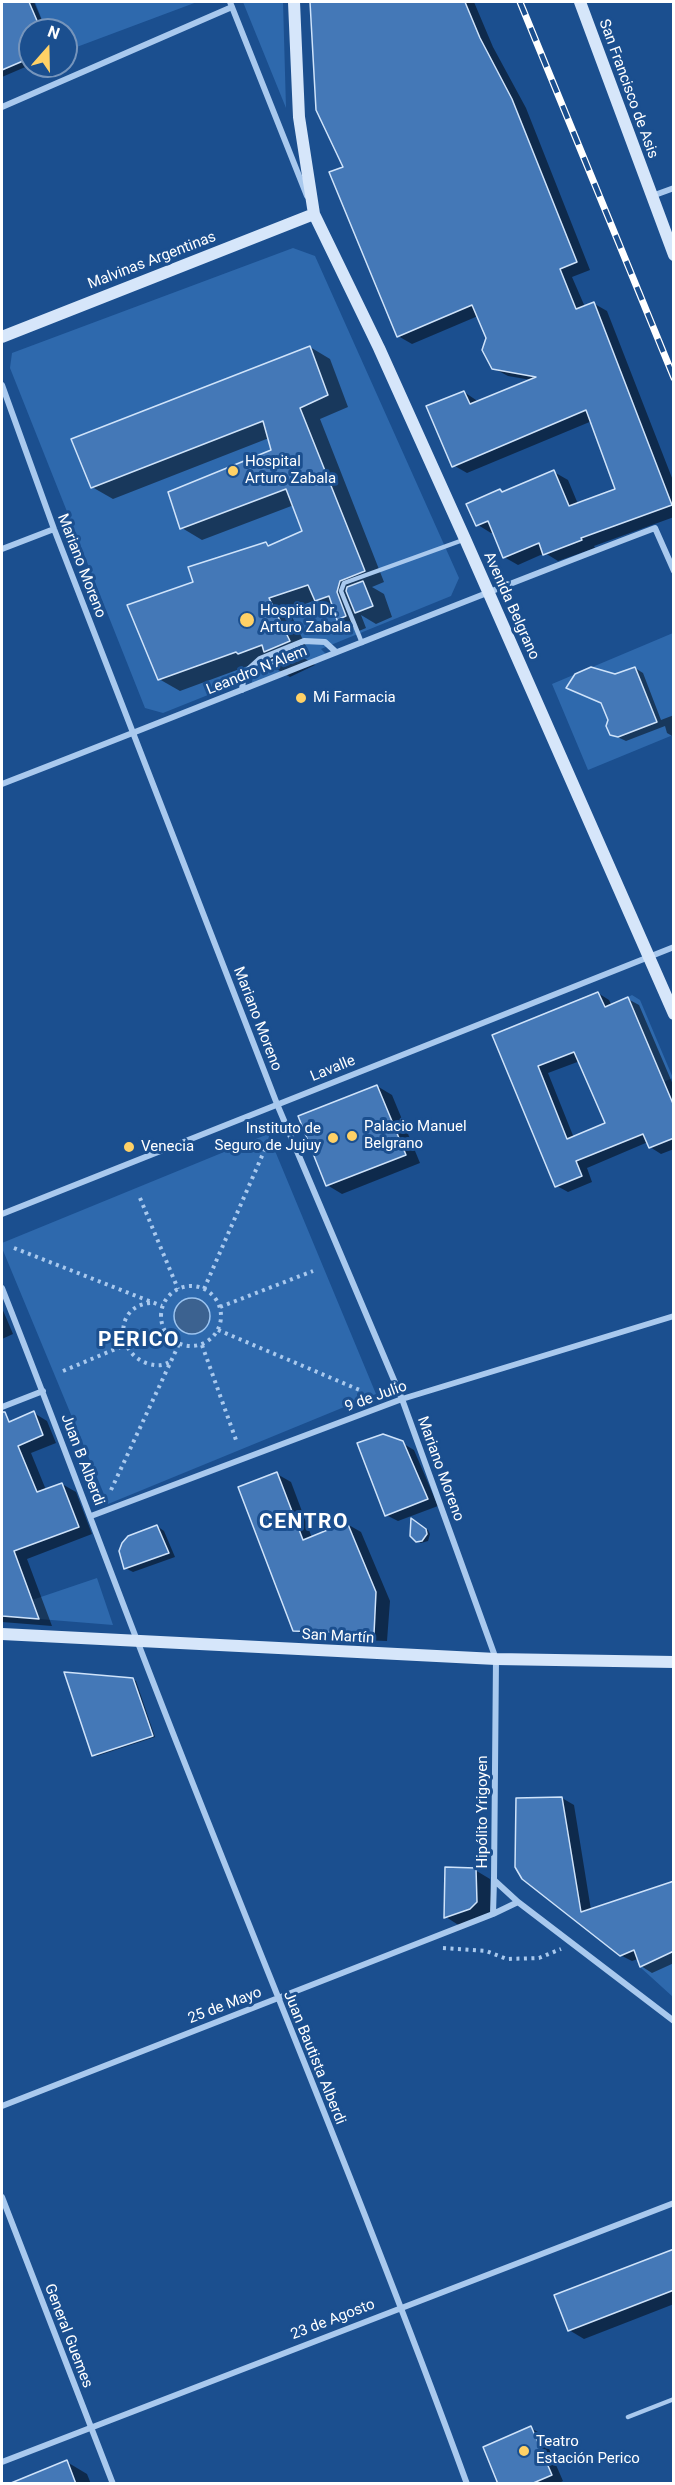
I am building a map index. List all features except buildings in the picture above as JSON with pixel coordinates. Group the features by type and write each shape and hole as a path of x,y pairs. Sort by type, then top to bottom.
{"street":[{"name":"Avenida Belgrano","path":"294,2 299,117 314,214 379,348 465,539 674,1014"},
{"name":"San Francisco de Asis","path":"580,2 674,255"},
{"path":"2,107 231,4 314,214"},
{"path":"651,196 674,188"},
{"name":"Malvinas Argentinas","path":"2,337 314,214"},
{"name":"Mariano Moreno","path":"2,384 54,529 277,1104 402,1399 496,1659"},
{"name":"Leandro N Alem","path":"2,784 362,643 488,591 655,528 674,571"},
{"path":"2,549 54,529"},
{"path":"242,690 243,680 249,669 260,659 304,641 325,642 336,652"},
{"name":"Lavalle","path":"2,1214 674,947"},
{"name":"Juan B Alberdi","path":"2,1288 43,1390 137,1642"},
{"name":"9 de Julio","path":"91,1516 402,1399 674,1316"},
{"path":"2,1407 43,1390"},
{"name":"San Martín","path":"2,1634 496,1659 674,1662"},
{"name":"Juan Bautista Alberdi","path":"137,1642 402,2306 466,2484"},
{"name":"Hipólito Yrigoyen","path":"496,1659 494,1880 519,1902 674,2021"},
{"path":"493,1914 494,1880"},
{"name":"25 de Mayo","path":"2,2106 519,1902"},
{"name":"General Guemes","path":"2,2197 113,2484"},
{"name":"23 de Agosto","path":"2,2463 402,2306 674,2203"}],"lane":[{"path":"362,643 341,591 344,583 465,539"},
{"path":"628,2417 674,2398"}],"path":[{"path":"204,1289 265,1149"},
{"path":"140,1198 178,1289"},
{"path":"14,1248 162,1306"},
{"path":"220,1307 313,1271"},
{"path":"188,1286 204,1289 214,1296 220,1307 221,1324 211,1340 202,1345 193,1347 179,1344 166,1334 162,1325 160,1314 162,1306 169,1295 178,1289 188,1286"},
{"path":"154,1302 140,1305 131,1312 123,1331 125,1345 136,1359 146,1363 165,1365 172,1359"},
{"path":"218,1330 362,1391"},
{"path":"111,1490 179,1344"},
{"path":"63,1371 125,1345"},
{"path":"202,1345 237,1440"},
{"path":"442,1948 486,1951 507,1959 539,1958 562,1949"}],"shaded area":[{"path":"35,2 197,2 78,47 78,18 41,18"},
{"path":"243,2 283,2 286,108"},
{"path":"293,248 315,256 459,578 451,596 321,649 327,655 251,687 253,677 163,713 145,708 10,368 12,353"},
{"path":"673,633 673,735 588,770 552,684"},
{"path":"632,995 640,1000 673,1078 663,1082 628,997"},
{"path":"268,1134 376,1394 108,1504 2,1248 2,1243"},
{"path":"192,1298 205,1303 210,1316 205,1329 192,1334 179,1329 174,1316 179,1303"},
{"path":"97,1578 113,1625 39,1619 32,1600"},
{"path":"673,1951 673,1997 640,1967"}],"railway":[{"path":"520,2 674,378"}],"place":[{"name":"Hospital Arturo Zabala","path":"233,471"},
{"name":"Hospital Dr. Arturo Zabala","path":"247,620"},
{"name":"Mi Farmacia","path":"301,698"},
{"name":"Palacio Manuel Belgrano","path":"352,1136"},
{"name":"Instituto de Seguro de Jujuy","path":"333,1138"},
{"name":"Venecia","path":"129,1147"},
{"name":"Teatro Estación Perico","path":"524,2451"}],"district":[{"name":"PERICO","path":"139,1341"},
{"name":"CENTRO","path":"304,1523"}]}
